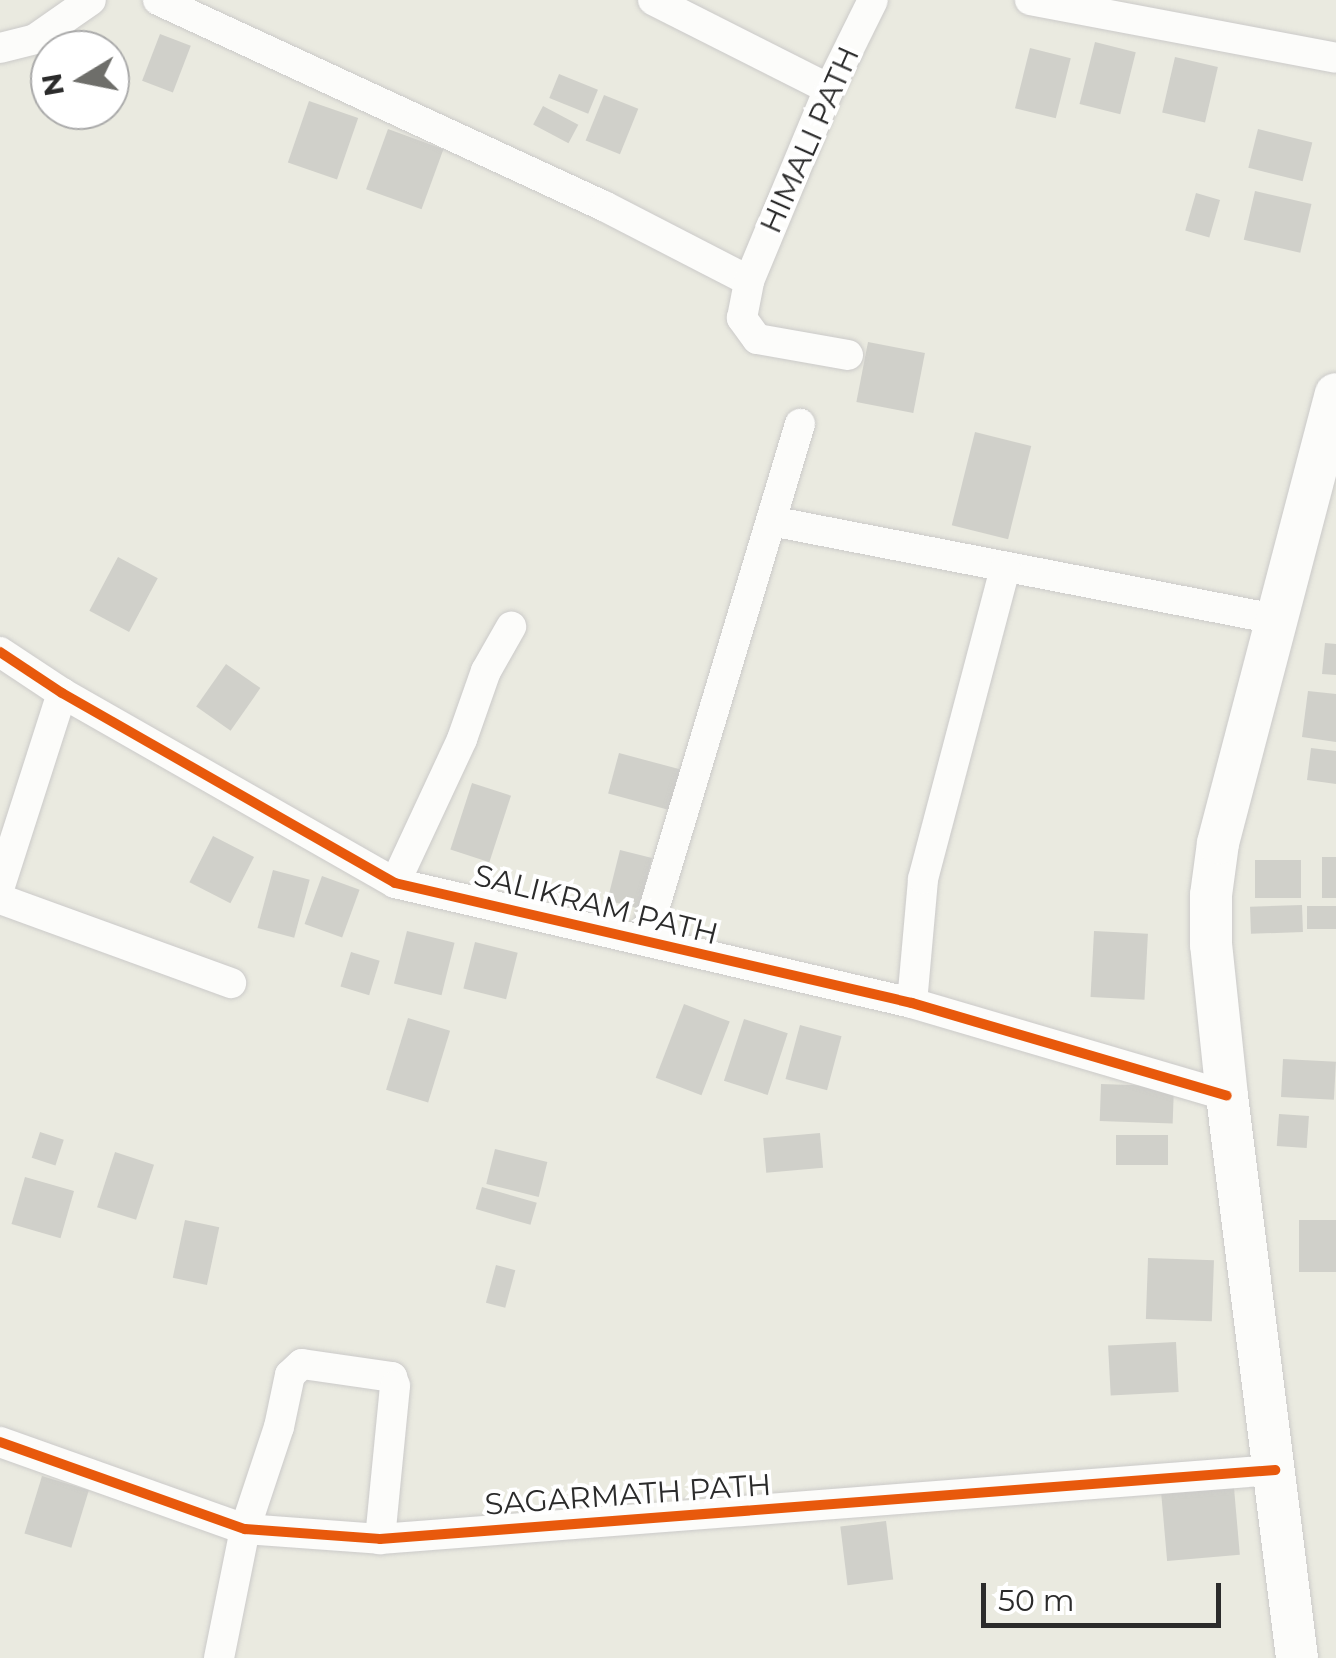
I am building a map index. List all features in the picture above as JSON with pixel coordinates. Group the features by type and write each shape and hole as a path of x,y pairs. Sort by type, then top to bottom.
{"street":[{"path":"0,48 35,39 91,0"},
{"path":"158,0 604,206 749,281 742,318 757,339 848,355"},
{"path":"654,0 829,89"},
{"name":"HIMALI PATH","path":"749,281 829,89 873,0"},
{"path":"1030,0 1336,58"},
{"path":"1297,1658 1227,1096 1211,945 1212,882 1218,843 1336,394"},
{"path":"645,939 800,424"},
{"path":"771,521 1275,620"},
{"path":"912,1003 923,879 1004,568"},
{"path":"395,883 462,739 486,671 511,627"},
{"name":"SALIKRAM PATH","path":"0,652 62,693 395,883 645,939 734,965 912,1003 1227,1096"},
{"path":"0,886 62,693"},
{"path":"0,900 231,983"},
{"path":"219,1658 245,1529 280,1427 290,1376 302,1364 392,1377 395,1386 380,1539"},
{"name":"SAGARMATH PATH","path":"0,1442 245,1529 380,1539 1275,1470"}],"building":[{"path":"160,34 191,46 173,93 142,81"},
{"path":"1095,42 1136,52 1120,114 1080,104"},
{"path":"1030,48 1071,58 1056,118 1015,108"},
{"path":"1175,57 1218,67 1205,122 1162,113"},
{"path":"559,74 598,90 588,114 549,98"},
{"path":"604,95 638,109 620,154 586,140"},
{"path":"309,101 358,118 337,179 288,162"},
{"path":"543,106 578,125 568,143 533,125"},
{"path":"388,129 443,149 422,209 366,189"},
{"path":"1258,129 1312,143 1303,181 1248,168"},
{"path":"1255,191 1312,204 1300,253 1244,240"},
{"path":"1196,193 1220,200 1209,237 1185,230"},
{"path":"868,342 925,353 913,413 856,402"},
{"path":"975,432 1031,446 1008,539 952,525"},
{"path":"118,557 158,578 129,632 89,611"},
{"path":"1325,643 1336,644 1336,675 1322,674"},
{"path":"226,664 260,688 231,731 196,707"},
{"path":"1308,691 1336,694 1336,742 1302,737"},
{"path":"1311,748 1336,751 1336,784 1307,780"},
{"path":"619,753 682,770 671,810 608,794"},
{"path":"472,783 511,796 489,862 450,850"},
{"path":"213,836 254,857 230,903 189,882"},
{"path":"620,850 652,858 639,908 607,900"},
{"path":"1322,857 1336,857 1336,898 1322,898"},
{"path":"1255,860 1301,860 1301,898 1255,898"},
{"path":"273,870 310,880 294,938 257,928"},
{"path":"322,876 360,890 342,938 305,924"},
{"path":"1302,905 1303,932 1251,934 1250,907"},
{"path":"1307,906 1336,906 1336,929 1307,929"},
{"path":"407,931 455,943 441,995 394,983"},
{"path":"1094,931 1148,934 1144,1000 1091,997"},
{"path":"475,942 518,953 506,999 463,989"},
{"path":"351,952 380,961 369,995 340,986"},
{"path":"684,1004 730,1022 701,1095 656,1078"},
{"path":"408,1018 450,1031 428,1103 386,1090"},
{"path":"744,1019 788,1033 768,1095 724,1081"},
{"path":"800,1025 842,1036 827,1090 786,1079"},
{"path":"1283,1059 1336,1062 1334,1100 1281,1097"},
{"path":"1101,1084 1174,1087 1173,1124 1100,1121"},
{"path":"1279,1114 1309,1116 1307,1148 1277,1146"},
{"path":"40,1132 64,1140 55,1165 32,1158"},
{"path":"820,1133 823,1168 766,1173 763,1138"},
{"path":"1116,1135 1168,1135 1168,1165 1116,1165"},
{"path":"495,1149 547,1162 539,1197 486,1184"},
{"path":"115,1152 154,1165 136,1220 97,1207"},
{"path":"25,1177 74,1191 61,1238 11,1224"},
{"path":"482,1187 537,1203 530,1225 476,1209"},
{"path":"185,1220 219,1227 207,1285 173,1278"},
{"path":"1299,1220 1336,1220 1336,1272 1299,1272"},
{"path":"1148,1258 1214,1260 1212,1321 1146,1319"},
{"path":"496,1265 515,1270 505,1308 486,1303"},
{"path":"1176,1342 1179,1392 1111,1395 1108,1346"},
{"path":"42,1476 89,1490 71,1548 24,1533"},
{"path":"1234,1488 1240,1555 1167,1561 1161,1494"},
{"path":"886,1521 893,1580 848,1585 840,1527"}],"cycle path":[{"path":"0,652 62,693 395,883 912,1003 1227,1096"},
{"path":"0,1442 245,1529 380,1539 1275,1470"}]}
